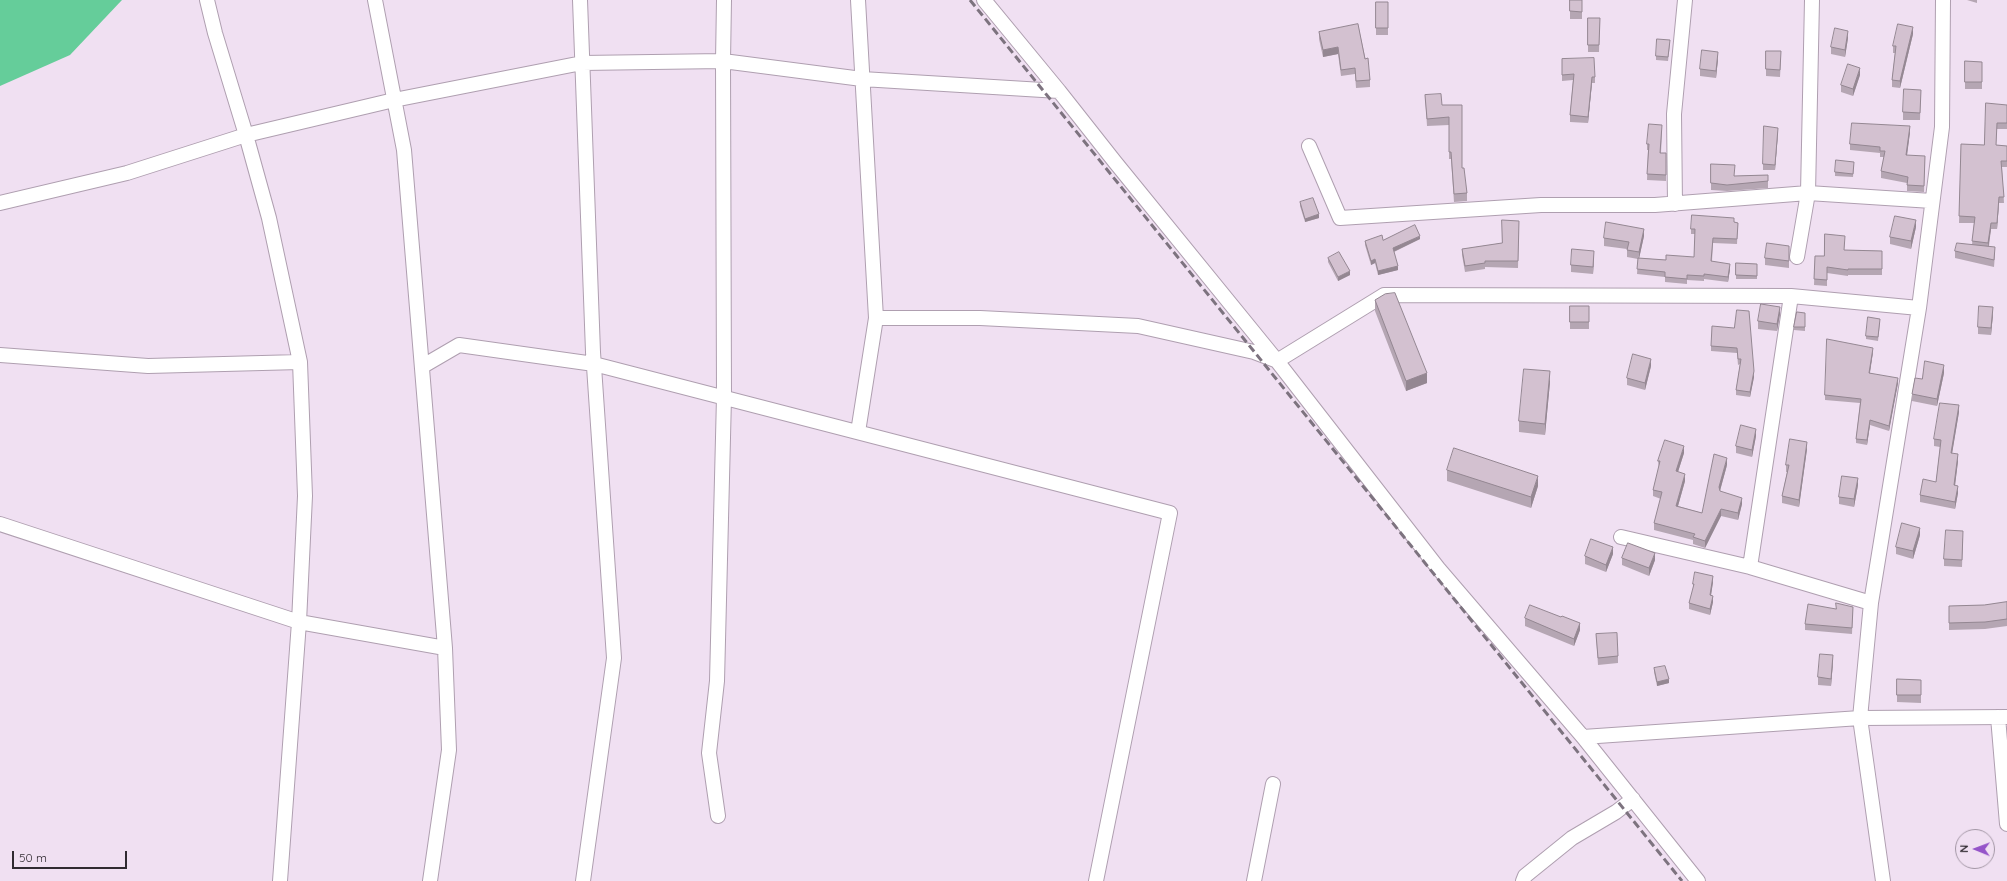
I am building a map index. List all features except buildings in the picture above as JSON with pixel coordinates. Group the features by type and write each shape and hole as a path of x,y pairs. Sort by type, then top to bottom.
{"street":[{"path":"207,0 215,33 246,134 269,218 300,362 305,496 299,622 280,881"},
{"path":"375,0 404,150 423,366 445,648 449,750 430,881"},
{"path":"580,0 594,364 614,658 583,881"},
{"path":"718,816 709,753 717,681 724,397 724,0"},
{"path":"858,0 876,318 858,432"},
{"path":"984,0 1060,91 1115,162 1277,361 1438,568 1583,737 1698,881"},
{"path":"1675,204 1674,114 1686,0"},
{"path":"1796,257 1808,193 1812,0"},
{"path":"1883,881 1860,718 1871,603 1919,308 1942,127 1944,0"},
{"path":"0,203 127,173 246,134 394,100 582,63 723,61 862,79 1060,91"},
{"path":"1309,146 1340,218 1541,205 1675,204 1808,193 1932,201"},
{"path":"1277,361 1384,295 1791,296 1919,308"},
{"path":"1750,567 1791,296"},
{"path":"876,318 980,318 1138,326 1254,352 1277,361"},
{"path":"423,366 459,345 594,364 1170,513 1096,881"},
{"path":"0,355 148,366 300,362"},
{"path":"0,524 299,622 445,648"},
{"path":"1621,537 1750,567 1871,603"},
{"path":"1583,737 1860,718 2003,717 2007,824"},
{"path":"1254,881 1273,784"},
{"path":"1523,881 1525,876 1572,838 1616,812 1633,799"}],"green space":[{"path":"0,0 122,0 70,55 0,86"}],"railway":[{"path":"970,0 1682,881"}]}
